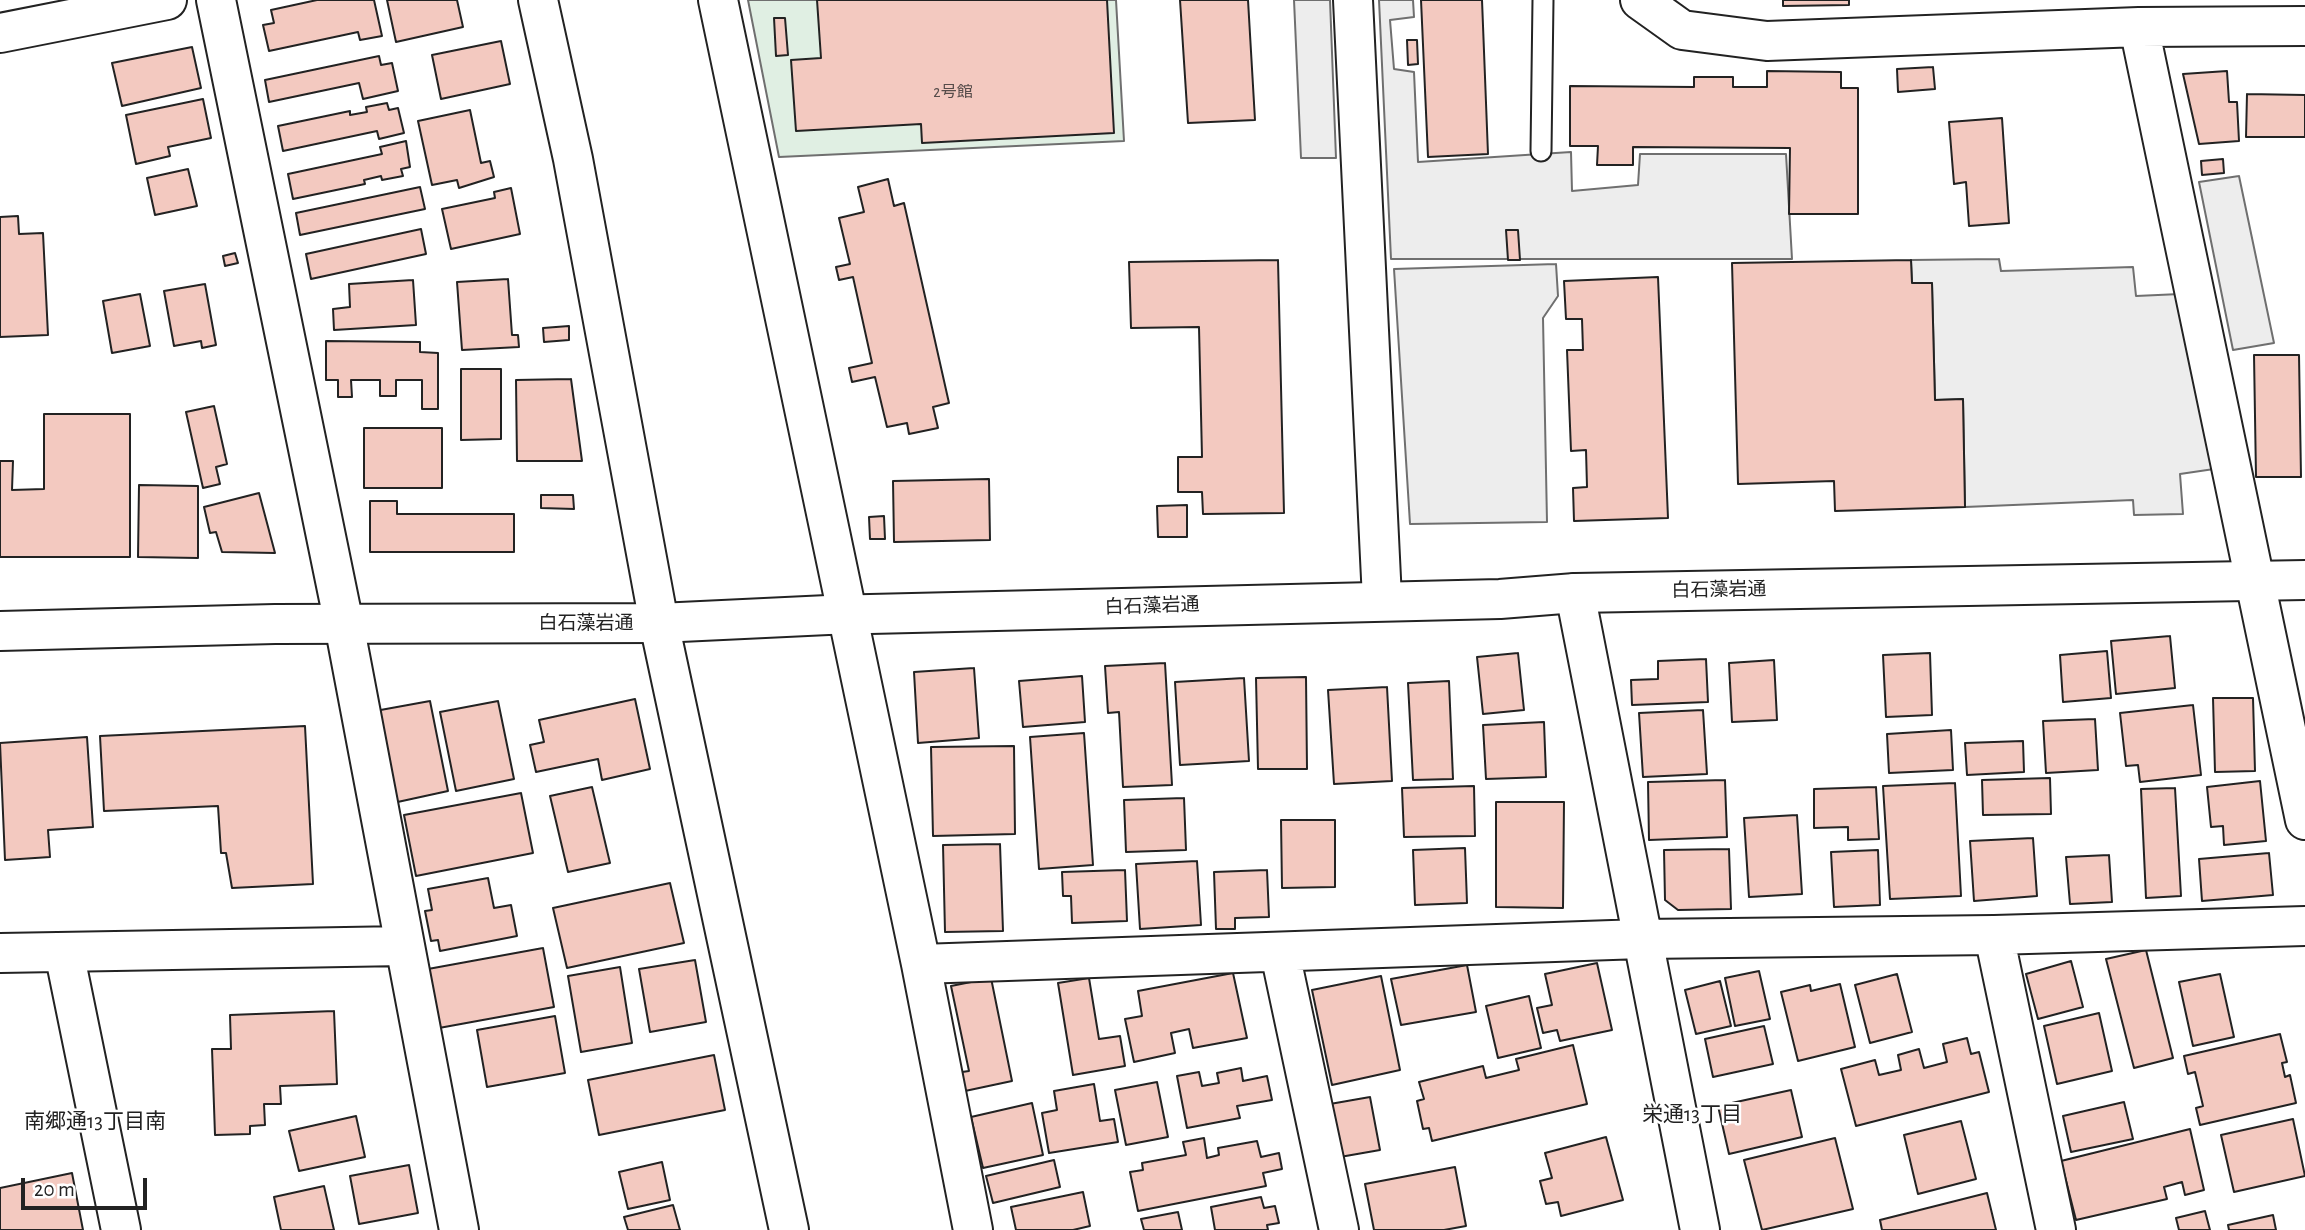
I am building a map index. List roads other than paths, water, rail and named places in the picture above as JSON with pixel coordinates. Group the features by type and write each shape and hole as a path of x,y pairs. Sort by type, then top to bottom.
{"street":[{"path":"0,33 167,0"},
{"path":"216,0 344,624 459,1230"},
{"path":"538,0 573,159 659,623 789,1230"},
{"path":"718,0 837,614 921,964 973,1230"},
{"path":"1353,0 1382,599"},
{"path":"1640,0 1682,30 1767,41 2139,27 2305,26"},
{"path":"2139,27 2305,820"},
{"name":"白石藻岩通","path":"0,631 344,624 659,623 837,614 1382,599 1500,599 1575,593 2305,580"},
{"path":"1575,593 1700,1230"},
{"path":"921,964 1641,939 1994,935 2305,926"},
{"path":"1994,935 2056,1230"},
{"path":"0,953 403,946"},
{"path":"64,951 121,1230"},
{"path":"1280,953 1339,1230"}],"lane":[{"path":"1541,151 1543,0"}],"district":[{"name":"栄通13丁目","path":"1692,1115"},
{"name":"南郷通13丁目南","path":"95,1122"}]}
